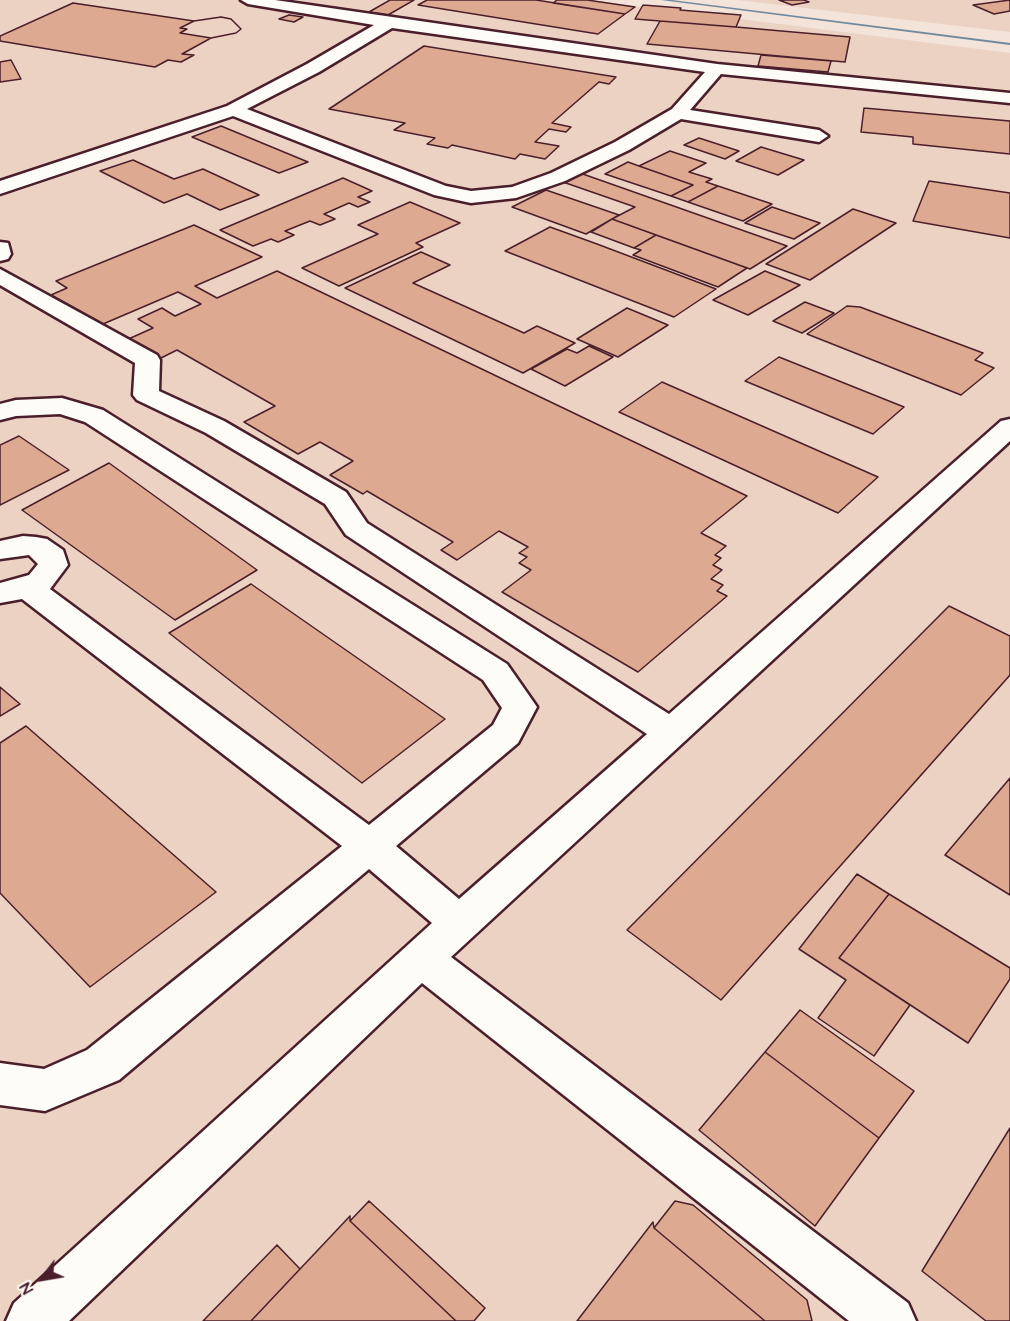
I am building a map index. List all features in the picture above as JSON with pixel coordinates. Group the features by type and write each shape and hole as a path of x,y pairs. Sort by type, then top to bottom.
{"street":[{"path":"248,0 389,23 717,69 1010,98"},
{"path":"0,188 233,110 313,68 389,23"},
{"path":"233,110 441,191 471,196 516,192 558,177 622,146 678,113 717,69"},
{"path":"678,113 819,136"},
{"path":"0,248 0,254"},
{"path":"0,276 148,360 146,394 215,427 336,498 356,529 672,733"},
{"path":"0,412 16,408 62,406 94,416 495,672 520,707 506,734 104,1065 45,1090 0,1084"},
{"path":"32,1321 420,958 1010,427"},
{"path":"0,550 23,545 36,546 52,557 53,565 49,574 14,591 369,846 460,923"},
{"path":"420,958 890,1321"}],"shaded area":[{"path":"0,0 589,0 1010,53 1010,1321 0,1321"},
{"path":"737,0 1010,0 1010,32"}],"building":[{"path":"390,0 414,0 388,15 369,12"},
{"path":"427,0 536,0 625,14 598,34 418,5"},
{"path":"557,0 587,0 635,7 625,14 553,3"},
{"path":"779,0 804,0 809,2 792,5"},
{"path":"1010,0 1010,11 994,14 973,5"},
{"path":"73,3 194,21 221,17 231,19 241,29 236,33 211,38 182,54 194,55 181,62 168,60 155,67 0,41 0,36"},
{"path":"643,5 741,15 736,27 635,19"},
{"path":"289,15 303,17 294,22 279,19"},
{"path":"221,17 231,19 241,29 236,33 211,38 180,33 187,29 180,28 194,21"},
{"path":"660,21 850,37 845,62 647,44"},
{"path":"424,46 616,77 609,84 599,82 552,123 571,127 566,132 549,129 535,142 559,146 545,159 520,154 515,159 452,145 448,148 427,144 435,138 394,130 405,123 329,109"},
{"path":"761,55 831,61 828,72 758,66"},
{"path":"11,60 21,79 0,82 0,62"},
{"path":"864,108 1010,121 1010,154 913,144 913,137 861,132"},
{"path":"221,126 308,162 279,173 192,137"},
{"path":"699,138 739,151 725,159 684,145"},
{"path":"761,147 804,160 778,175 736,161"},
{"path":"670,151 706,163 689,172 712,179 706,182 718,186 688,202 671,196 693,185 639,166"},
{"path":"133,160 174,179 203,169 259,195 220,210 187,194 164,203 100,171"},
{"path":"628,162 693,185 671,196 605,174"},
{"path":"580,173 787,246 750,269 612,219 635,207 563,182"},
{"path":"343,178 372,191 358,197 370,202 358,207 349,203 324,214 335,219 320,225 310,221 285,231 294,235 278,242 271,239 253,246 220,230"},
{"path":"929,181 1010,193 1010,238 913,221"},
{"path":"718,186 772,204 743,221 688,202"},
{"path":"546,190 619,215 586,234 512,207"},
{"path":"410,202 460,223 416,243 423,247 339,286 302,268 378,234 358,225"},
{"path":"772,207 820,223 794,239 745,223"},
{"path":"853,209 896,223 810,280 766,264"},
{"path":"612,219 656,235 634,248 591,232"},
{"path":"194,225 262,257 195,286 217,298 277,271 747,496 701,533 726,546 715,555 721,558 713,565 722,570 711,579 723,585 717,591 727,596 638,672 502,592 531,570 519,563 527,557 519,553 528,547 499,531 457,560 441,550 453,542 367,491 363,494 330,475 353,461 320,442 298,454 244,422 275,406 177,350 157,360 124,341 153,328 138,319 162,308 175,316 201,304 178,292 103,324 51,295 67,288 56,281"},
{"path":"550,227 716,289 674,317 505,251"},
{"path":"656,235 747,268 718,287 633,255 641,250 634,248"},
{"path":"421,252 450,265 413,283 524,333 537,326 575,343 523,373 345,288"},
{"path":"765,271 800,285 748,315 713,300"},
{"path":"805,302 834,313 802,333 773,321"},
{"path":"847,306 860,307 983,353 975,360 994,368 961,395 807,334"},
{"path":"627,308 668,325 618,357 577,339"},
{"path":"589,346 613,357 565,386 531,369 567,349 577,353"},
{"path":"779,357 904,407 873,434 745,381"},
{"path":"662,382 878,477 838,513 619,412"},
{"path":"19,436 69,470 0,505 0,445"},
{"path":"109,463 257,570 175,620 22,510"},
{"path":"251,584 445,719 362,783 169,633"},
{"path":"949,606 1010,636 1010,675 721,1000 627,930"},
{"path":"0,687 20,704 0,716"},
{"path":"26,726 216,892 90,987 0,893 0,743"},
{"path":"1010,778 1010,895 945,855"},
{"path":"857,874 889,894 839,958 910,1005 874,1056 818,1018 846,980 799,949"},
{"path":"889,894 1010,968 1010,979 968,1043 839,958"},
{"path":"800,1010 914,1091 879,1138 765,1052"},
{"path":"765,1052 879,1138 815,1226 699,1130"},
{"path":"1010,1128 1010,1321 986,1321 922,1271"},
{"path":"369,1201 485,1308 474,1321 456,1321 350,1221"},
{"path":"675,1201 693,1205 807,1300 812,1321 765,1321 654,1228"},
{"path":"350,1216 350,1221 456,1321 251,1321"},
{"path":"653,1222 654,1228 765,1321 577,1321"},
{"path":"277,1245 300,1269 251,1321 203,1321"}],"waterway":[{"path":"663,0 1010,44"}]}
